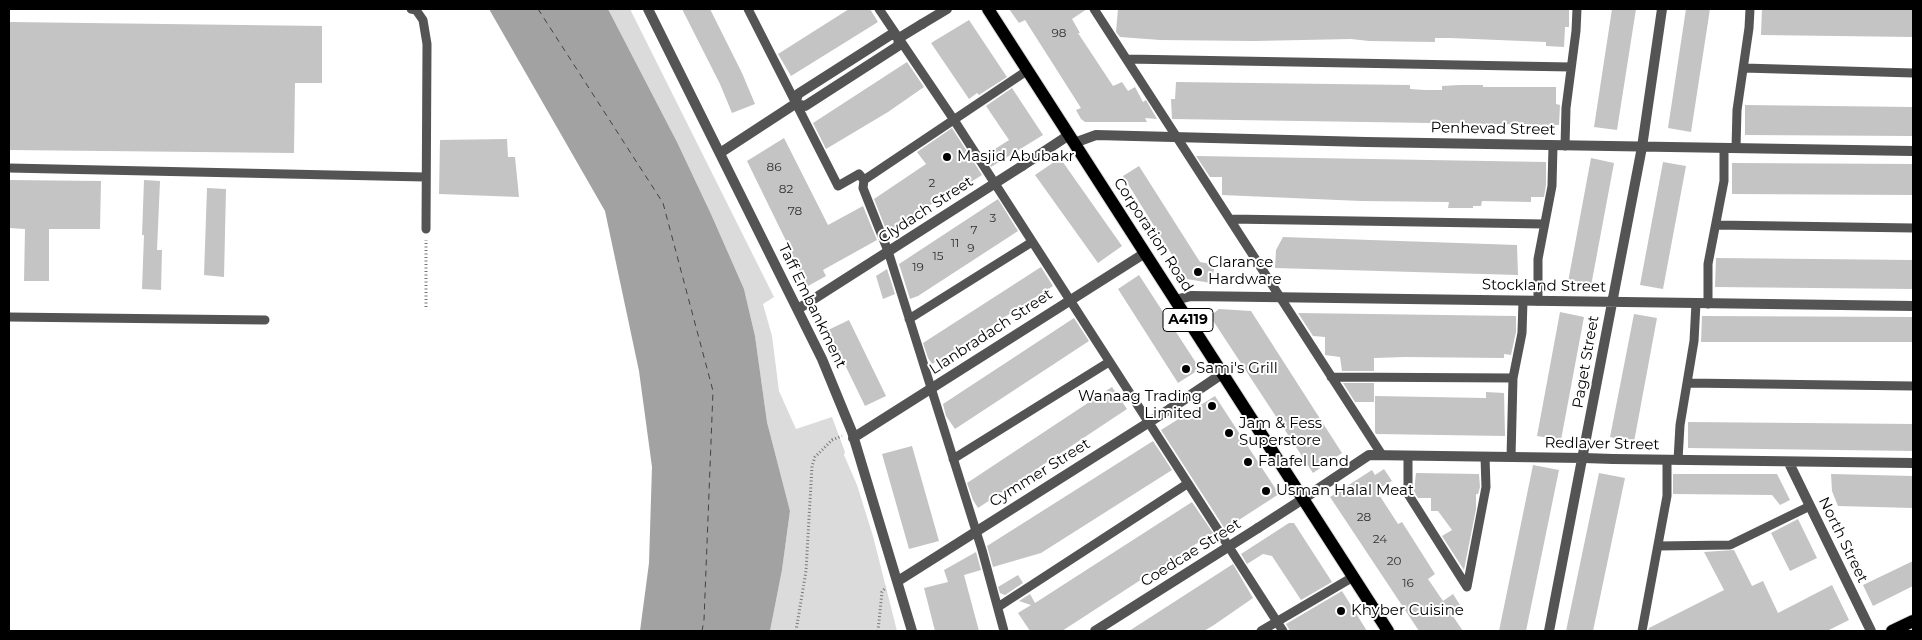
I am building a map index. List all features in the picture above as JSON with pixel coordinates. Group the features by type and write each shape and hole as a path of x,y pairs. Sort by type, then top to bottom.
{"main road":[{"name":"Corporation Road","path":"988,9 1388,631"},
{"path":"1892,631 1913,621"}],"street":[{"name":"Taff Embankment","path":"648,9 822,359 853,435 912,631"},
{"path":"720,153 795,104 805,106 898,46 899,38 947,9"},
{"name":"Paget Street","path":"1549,631 1584,458 1642,147 1662,9"},
{"name":"Penhevad Street","path":"1072,139 1096,135 1553,146 1913,151"},
{"name":"Clydach Street","path":"798,309 1022,166 1072,139"},
{"name":"Llanbradach Street","path":"853,435 931,389 1145,253"},
{"name":"Stockland Street","path":"1175,300 1191,296 1913,306"},
{"name":"Cymmer Street","path":"898,581 1222,374"},
{"name":"Redlaver Street","path":"1303,499 1369,455 1789,463 1913,463"},
{"name":"North Street","path":"1789,463 1871,631"},
{"name":"Coedcae Street","path":"1095,631 1303,499"}],"lane":[{"path":"412,9 416,10 423,20 427,44 426,230"},
{"path":"879,9 995,183 1283,631"},
{"path":"1094,9 1382,455"},
{"path":"1565,146 1566,108 1577,9"},
{"path":"1736,148 1737,110 1744,68 1750,9"},
{"path":"752,10 795,104 838,186 859,174 864,180 863,188 888,251 976,532 1004,631"},
{"path":"1127,59 1571,67"},
{"path":"1744,68 1913,73"},
{"path":"864,180 1028,70"},
{"path":"1538,301 1538,259 1552,186 1553,146"},
{"path":"1708,304 1708,264 1724,181 1724,148"},
{"path":"9,168 425,177"},
{"path":"1230,219 1544,224"},
{"path":"1716,226 1913,228"},
{"path":"909,319 1032,242"},
{"path":"1511,457 1513,378 1522,333 1523,301"},
{"path":"1678,460 1680,425 1694,342 1696,303"},
{"path":"9,317 265,320"},
{"path":"953,459 1109,362"},
{"path":"1331,377 1513,378"},
{"path":"1687,383 1913,386"},
{"path":"1408,456 1408,494 1467,587 1486,487 1485,457"},
{"path":"1642,631 1667,496 1667,460"},
{"path":"998,607 1188,484"},
{"path":"1658,546 1730,545 1810,506"},
{"path":"1261,631 1352,577"}],"path":[{"path":"426,230 426,307"},
{"path":"796,631 806,571 812,466 815,457 832,440 853,435"},
{"path":"878,631 882,592 888,586 898,581"}],"shaded area":[{"path":"489,9 608,9 677,142 711,214 744,289 755,336 767,422 790,511 782,570 770,631 640,631 649,563 652,467 639,371 605,211"},
{"path":"608,9 630,9 774,297 763,304 772,336 779,391 796,429 832,417 873,536 897,631 770,631 782,570 790,511 767,422 755,336 744,289 677,142"}],"building":[{"path":"682,9 710,9 742,73 755,104 732,113 720,84"},
{"path":"849,9 870,9 878,22 791,76 778,54"},
{"path":"1009,9 1087,9 1072,19 1080,33 1078,33 1113,86 1122,82 1128,91 1135,87 1143,102 1146,100 1157,119 1145,118 1147,122 1085,122 1076,110 1081,108 1025,20 1019,23"},
{"path":"1118,9 1569,9 1569,27 1565,27 1564,47 1546,46 1546,42 1450,38 1435,38 1435,42 1351,39 1160,40 1120,37 1116,32"},
{"path":"1612,9 1636,9 1617,130 1594,127"},
{"path":"1686,9 1710,9 1691,132 1668,128"},
{"path":"1762,9 1913,9 1913,37 1761,35"},
{"path":"969,20 1007,77 979,95 977,93 969,99 931,43"},
{"path":"9,22 322,26 322,83 295,83 294,153 9,150"},
{"path":"907,62 924,87 888,112 826,149 813,123"},
{"path":"1176,82 1410,85 1410,89 1425,90 1442,90 1442,86 1459,85 1483,85 1483,87 1556,87 1556,104 1560,105 1559,125 1172,119 1171,99 1175,99"},
{"path":"1012,88 1043,135 991,167 984,156 1009,140 986,106"},
{"path":"1745,105 1913,107 1913,136 1745,135"},
{"path":"952,128 982,175 950,195 949,193 887,232 874,199 926,164 917,152"},
{"path":"784,138 828,225 863,206 877,240 823,270 826,276 808,286 788,250 790,249 747,161"},
{"path":"507,139 508,157 515,157 519,197 439,194 440,140"},
{"path":"1196,156 1546,162 1546,185 1544,197 1531,197 1531,202 1482,201 1481,206 1473,206 1473,208 1448,208 1449,202 1361,201 1222,195 1222,177 1210,177"},
{"path":"1060,158 1122,246 1098,263 1035,175"},
{"path":"1591,158 1614,163 1591,286 1568,282"},
{"path":"1663,162 1686,166 1663,289 1640,285"},
{"path":"1732,163 1913,164 1913,195 1732,194"},
{"path":"1139,166 1200,262 1215,265 1211,283 1187,279 1123,176"},
{"path":"9,180 101,181 100,229 49,229 49,281 24,281 25,229 9,228"},
{"path":"144,180 160,181 157,250 162,250 161,290 142,289"},
{"path":"207,188 226,189 224,277 204,275"},
{"path":"998,199 1018,231 918,296 910,299 899,264"},
{"path":"1283,237 1517,245 1518,275 1275,268 1276,250"},
{"path":"1716,258 1913,260 1913,289 1715,287"},
{"path":"1041,267 1053,286 932,364 923,343"},
{"path":"887,269 895,294 883,299 876,276"},
{"path":"1139,275 1200,369 1178,383 1118,289"},
{"path":"1219,309 1251,311 1342,453 1313,473 1210,316"},
{"path":"1560,312 1584,317 1561,440 1537,436"},
{"path":"1298,313 1516,316 1516,332 1511,355 1504,354 1504,358 1374,358 1374,371 1342,371 1340,357 1325,355 1325,337 1313,336"},
{"path":"1634,314 1657,318 1634,442 1610,437"},
{"path":"1702,316 1913,317 1913,342 1701,342"},
{"path":"1074,318 1089,341 955,429 946,416 943,404"},
{"path":"849,320 886,396 865,406 828,330"},
{"path":"1343,383 1374,383 1374,402 1355,402"},
{"path":"1112,387 1127,409 978,508 967,483"},
{"path":"1486,392 1504,393 1505,436 1376,434 1375,432 1375,396 1486,398"},
{"path":"1215,396 1279,494 1225,529 1161,430"},
{"path":"1688,422 1913,424 1913,451 1688,448"},
{"path":"1153,441 1172,470 1041,553 993,567 987,546"},
{"path":"912,446 939,541 909,549 882,454"},
{"path":"1533,465 1559,470 1526,631 1499,631"},
{"path":"1384,469 1392,481 1376,490 1398,524 1402,522 1435,574 1428,579 1443,601 1453,594 1460,605 1450,612 1463,631 1419,631 1330,497 1372,470 1375,475"},
{"path":"1416,473 1479,474 1480,487 1478,494 1476,494 1476,509 1464,570 1442,536 1452,530 1438,511 1431,511 1431,498 1418,498 1414,492"},
{"path":"1599,473 1625,478 1593,631 1566,631"},
{"path":"1673,474 1777,474 1790,500 1780,505 1772,495 1673,494"},
{"path":"1831,474 1913,476 1913,508 1838,506 1832,491"},
{"path":"1192,502 1213,533 1062,631 1030,631 1018,613 1031,605 1019,601 1030,594 1035,603"},
{"path":"1798,519 1817,558 1790,571 1771,533"},
{"path":"1289,523 1294,523 1332,582 1301,600 1272,556 1263,554 1247,564 1241,554"},
{"path":"1734,550 1752,586 1763,581 1778,613 1832,585 1849,620 1827,631 1648,631 1649,628 1724,590 1704,552"},
{"path":"976,552 981,570 964,575 979,631 935,631 924,588 948,582 944,570"},
{"path":"1913,561 1913,586 1873,606 1863,585"},
{"path":"1233,564 1253,598 1214,625 1204,631 1129,631"},
{"path":"1018,575 1023,583 1005,595 1000,593 998,587"},
{"path":"1342,591 1367,631 1290,631 1286,624"}],"ferry route":[{"path":"538,9 663,203 713,391 702,631"}],"place":[{"name":"Masjid Abubakr","path":"947,157"},
{"name":"Clarance Hardware","path":"1198,272"},
{"name":"Sami's Grill","path":"1186,369"},
{"name":"Wanaag Trading Limited","path":"1212,406"},
{"name":"Jam & Fess Superstore","path":"1229,433"},
{"name":"Falafel Land","path":"1248,462"},
{"name":"Usman Halal Meat","path":"1266,491"},
{"name":"Khyber Cuisine","path":"1341,611"}]}
